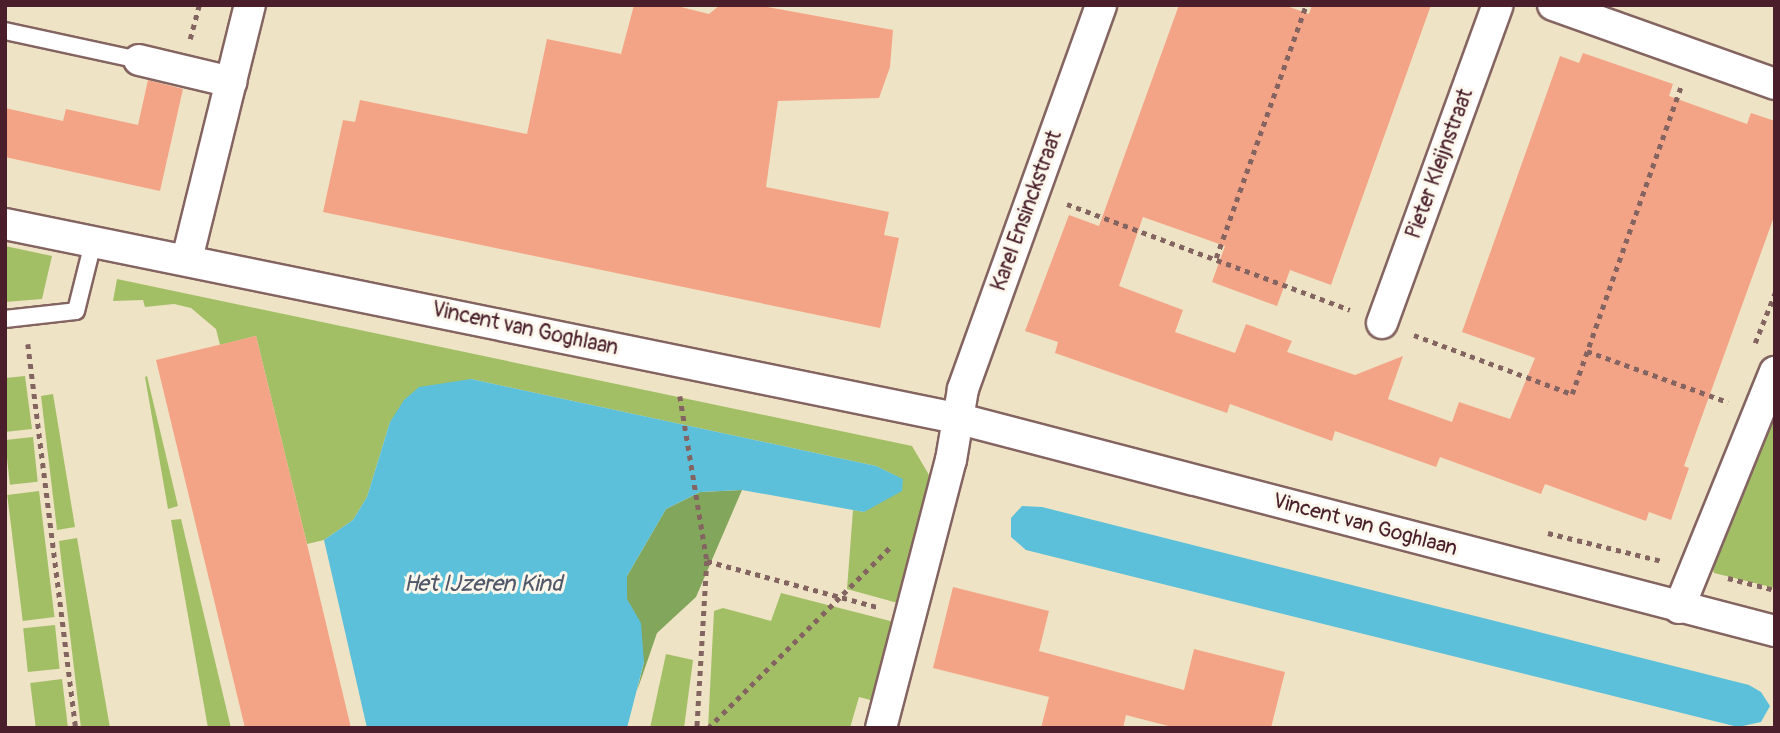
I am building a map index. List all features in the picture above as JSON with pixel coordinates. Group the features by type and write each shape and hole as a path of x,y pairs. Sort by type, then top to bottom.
{"street":[{"path":"187,259 250,5"},
{"name":"Karel Ensinckstraat","path":"956,418 1101,5"},
{"name":"Pieter Kleijnstraat","path":"1382,323 1498,5"},
{"path":"1553,5 1775,84"},
{"path":"139,60 231,82"},
{"name":"Vincent van Goghlaan","path":"5,224 956,418 1775,632"},
{"path":"1679,608 1775,372"},
{"path":"881,728 951,460 956,418"}],"lane":[{"path":"5,31 139,60"},
{"path":"5,319 76,312 93,243"}],"path":[{"path":"1216,258 1307,5"},
{"path":"24,319 76,728"},
{"path":"1587,351 1731,403"},
{"path":"678,404 705,531 707,561 696,728"},
{"path":"708,728 894,544"},
{"path":"707,561 912,617"}],"green space":[{"path":"5,246 52,256 42,299 5,302"},
{"path":"117,279 912,446 929,475 927,485 937,488 905,605 847,589 853,510 864,512 902,479 876,466 471,379 390,422 367,497 353,520 324,540 307,544 256,336 220,345 216,329 191,308 174,304 145,307 143,300 113,301"},
{"path":"25,376 32,429 5,432 5,378"},
{"path":"147,376 178,506 168,509 145,377"},
{"path":"53,394 75,527 57,530 41,396"},
{"path":"1775,409 1775,588 1714,573 1712,565"},
{"path":"33,437 38,482 10,485 5,440"},
{"path":"742,490 696,597 657,633 637,691 644,662 627,599 627,576 666,509 700,492"},
{"path":"39,491 54,617 23,621 7,495"},
{"path":"181,519 231,728 208,728 171,520"},
{"path":"77,538 110,728 81,728 59,541"},
{"path":"781,593 902,624 882,703 859,697 850,728 708,728 714,611 723,608 771,621"},
{"path":"55,625 60,669 28,672 23,628"},
{"path":"666,654 693,660 684,728 650,728"},
{"path":"62,679 68,728 36,728 30,683"}],"water":[{"name":"Het IJzeren Kind","path":"471,379 876,466 903,479 902,491 864,512 742,490 700,492 666,509 627,576 627,599 641,623 644,662 627,728 367,728 324,540 353,520 367,497 390,422 404,400 419,387"},
{"path":"1022,506 1042,507 1749,685 1761,692 1770,706 1761,722 1738,727 1026,550 1011,537 1011,518"}],"building":[{"path":"634,5 673,5 709,14 720,5 757,5 893,30 890,67 879,98 778,101 766,187 889,212 884,235 899,238 880,328 323,212 343,120 355,122 360,100 527,134 547,39 621,54"},
{"path":"1179,5 1284,5 1309,14 1312,5 1431,5 1331,285 1290,270 1277,306 1212,282 1225,246 1143,217 1119,286 1183,310 1175,332 1235,353 1246,324 1292,341 1287,352 1355,375 1403,356 1388,399 1452,422 1459,402 1510,419 1535,358 1462,332 1560,56 1579,63 1583,53 1673,84 1669,96 1747,124 1751,113 1775,121 1775,214 1684,466 1689,468 1671,520 1649,512 1646,521 1545,484 1541,494 1440,457 1436,467 1335,431 1332,441 1230,404 1227,413 1055,353 1058,342 1025,331 1069,215 1099,226"},
{"path":"148,80 183,89 160,191 5,157 5,108 63,121 66,109 138,125"},
{"path":"256,336 351,728 245,728 156,360"},
{"path":"953,587 1049,611 1039,651 1184,690 1194,649 1285,672 1271,728 1176,728 1126,715 1123,728 1041,728 1049,697 933,668"}]}
